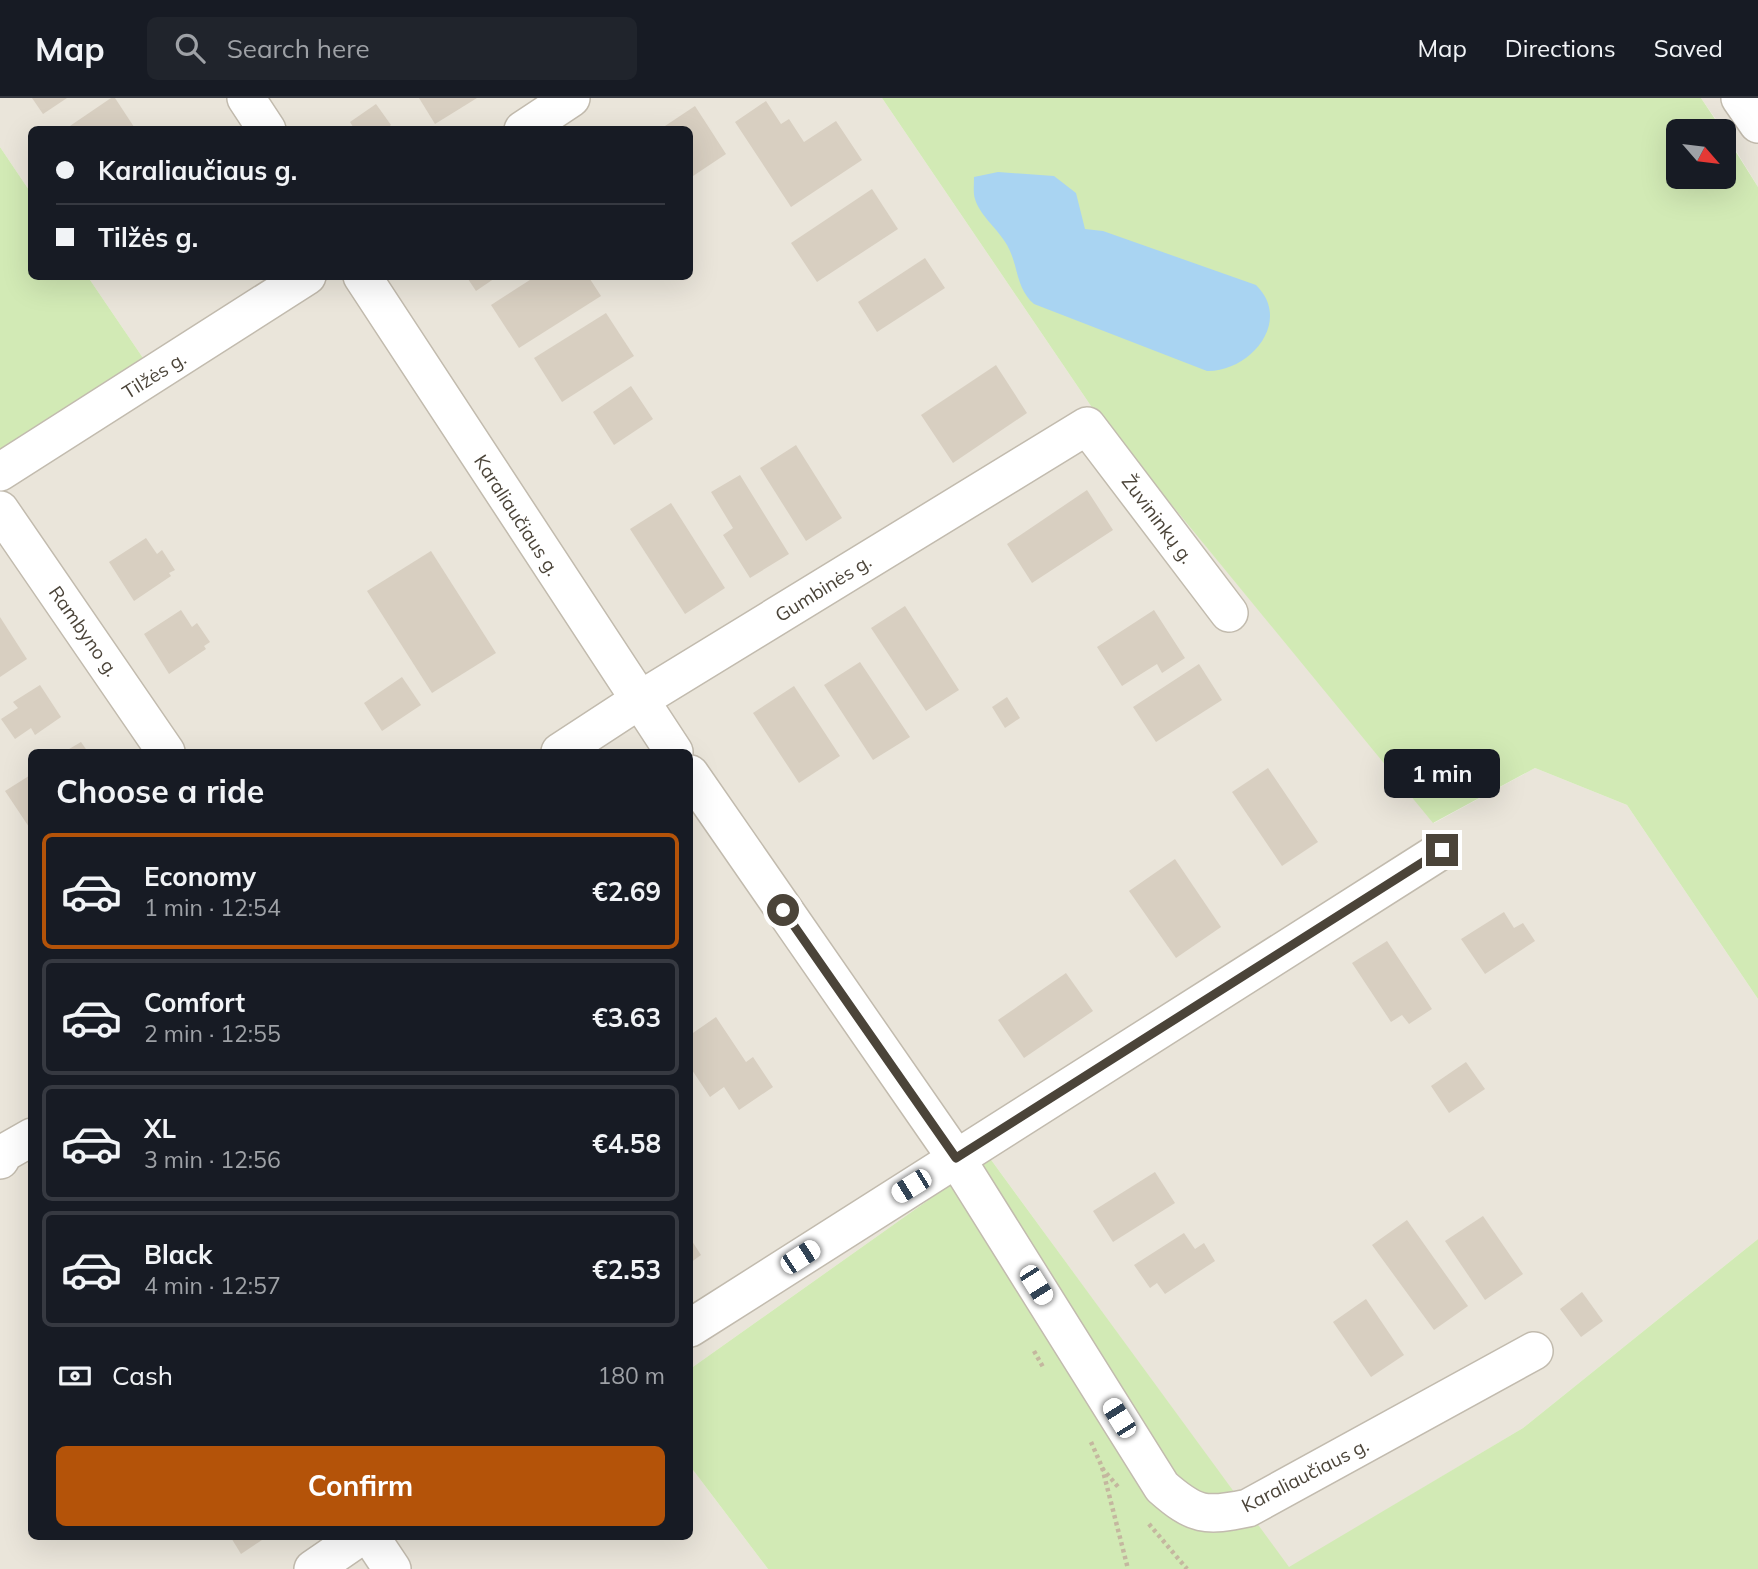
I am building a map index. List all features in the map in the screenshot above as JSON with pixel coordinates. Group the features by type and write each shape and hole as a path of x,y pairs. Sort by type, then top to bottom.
{"street":[{"path":"246,98 264,126"},
{"path":"529,126 571,98"},
{"path":"1740,98 1758,124"},
{"name":"Tilžės g.","path":"0,472 301,280"},
{"name":"Karaliaučiaus g.","path":"365,280 672,749"},
{"name":"Gumbinės g.","path":"565,749 1087,426"},
{"name":"Žuvininkų g.","path":"1087,426 1229,613"},
{"name":"Rambyno g.","path":"0,510 164,749"},
{"name":"Karaliaučiaus g.","path":"693,778 956,1158 1162,1487 1186,1508 1216,1515 1248,1508 1534,1351"},
{"path":"693,1326 1442,850"},
{"path":"313,1569 355,1540"},
{"path":"373,1540 392,1569"}],"path":[{"path":"1033,1346 1035,1355 1050,1376"},
{"path":"1085,1429 1102,1467 1128,1569"}],"shaded area":[{"path":"0,98 882,98 1093,409 1434,823 1535,768 1627,805 1758,999 1758,1239 1523,1428 1289,1568 989,1157 693,1367 693,749 28,749 28,1540 693,1540 693,1470 768,1569 0,1569 0,450 143,358 90,280 693,280 693,126 28,126 28,189 0,147"},
{"path":"1701,98 1758,98 1758,187 1736,151 1736,119 1716,119"}],"green space":[{"path":"882,98 1701,98 1715,119 1666,119 1666,189 1736,189 1736,152 1758,187 1758,999 1627,805 1535,768 1433,823 1093,409"},
{"path":"0,147 28,189 28,280 90,280 143,358 0,450"},
{"path":"989,1157 1289,1567 1523,1428 1758,1239 1758,1569 768,1569 693,1470 693,1367"}],"water":[{"path":"998,172 1054,176 1076,193 1085,229 1103,231 1256,285 1266,299 1270,314 1268,328 1261,342 1251,354 1238,363 1207,371 1034,304 1023,291 1007,245 975,199 974,177"}],"building":[{"path":"32,98 67,98 43,114"},
{"path":"111,98 115,98 133,126 70,126"},
{"path":"419,98 477,98 435,124"},
{"path":"766,101 781,124 789,119 804,142 836,121 862,160 791,207 735,122"},
{"path":"376,104 391,125 352,126 350,122"},
{"path":"695,106 726,154 693,176 693,126 665,126"},
{"path":"872,189 898,229 817,282 791,243"},
{"path":"925,258 945,288 877,332 858,302"},
{"path":"469,280 492,280 476,291"},
{"path":"530,280 591,280 601,296 519,348 491,305"},
{"path":"606,313 634,356 562,402 534,358"},
{"path":"996,365 1027,413 953,463 921,415"},
{"path":"631,386 653,419 614,445 593,412"},
{"path":"796,445 842,518 806,541 760,468"},
{"path":"740,475 789,554 750,578 723,535 733,528 711,492"},
{"path":"1087,490 1113,530 1032,583 1007,544"},
{"path":"671,503 725,588 685,614 630,529"},
{"path":"146,538 157,554 162,550 175,570 169,573 171,576 134,601 109,562"},
{"path":"431,551 496,653 432,693 367,591"},
{"path":"905,606 959,690 926,711 871,628"},
{"path":"181,610 192,627 197,623 210,642 204,646 206,649 169,674 144,634"},
{"path":"1154,610 1185,658 1162,673 1157,664 1122,686 1097,647"},
{"path":"0,617 27,659 0,677"},
{"path":"860,662 910,737 873,760 824,685"},
{"path":"1199,664 1222,700 1156,742 1133,707"},
{"path":"402,677 421,705 382,731 364,703"},
{"path":"40,685 61,717 35,735 31,728 15,739 1,719 18,708 13,702"},
{"path":"794,686 840,756 799,783 753,713"},
{"path":"1007,697 1020,718 1005,728 992,707"},
{"path":"81,742 86,749 69,749"},
{"path":"1268,768 1318,842 1282,866 1232,792"},
{"path":"28,777 28,826 5,791"},
{"path":"1175,859 1221,927 1176,958 1129,891"},
{"path":"1504,912 1514,928 1523,923 1535,941 1485,974 1461,939"},
{"path":"1387,941 1432,1009 1409,1024 1402,1015 1391,1022 1352,963"},
{"path":"1066,973 1093,1011 1024,1058 998,1020"},
{"path":"716,1017 746,1062 753,1057 773,1087 739,1110 724,1087 710,1097 693,1072 693,1033"},
{"path":"1466,1062 1485,1089 1449,1113 1431,1086"},
{"path":"1155,1172 1175,1203 1113,1242 1093,1211"},
{"path":"1483,1216 1523,1274 1485,1300 1445,1241"},
{"path":"1407,1220 1468,1306 1434,1330 1372,1245"},
{"path":"1184,1233 1195,1249 1204,1243 1215,1261 1165,1294 1157,1283 1150,1288 1134,1265"},
{"path":"693,1243 701,1255 693,1261"},
{"path":"1582,1292 1603,1321 1581,1337 1560,1309"},
{"path":"1366,1299 1404,1355 1371,1377 1333,1322"},
{"path":"232,1540 262,1540 241,1554"}],"route":[{"path":"783,910 956,1158 1442,850"}]}
